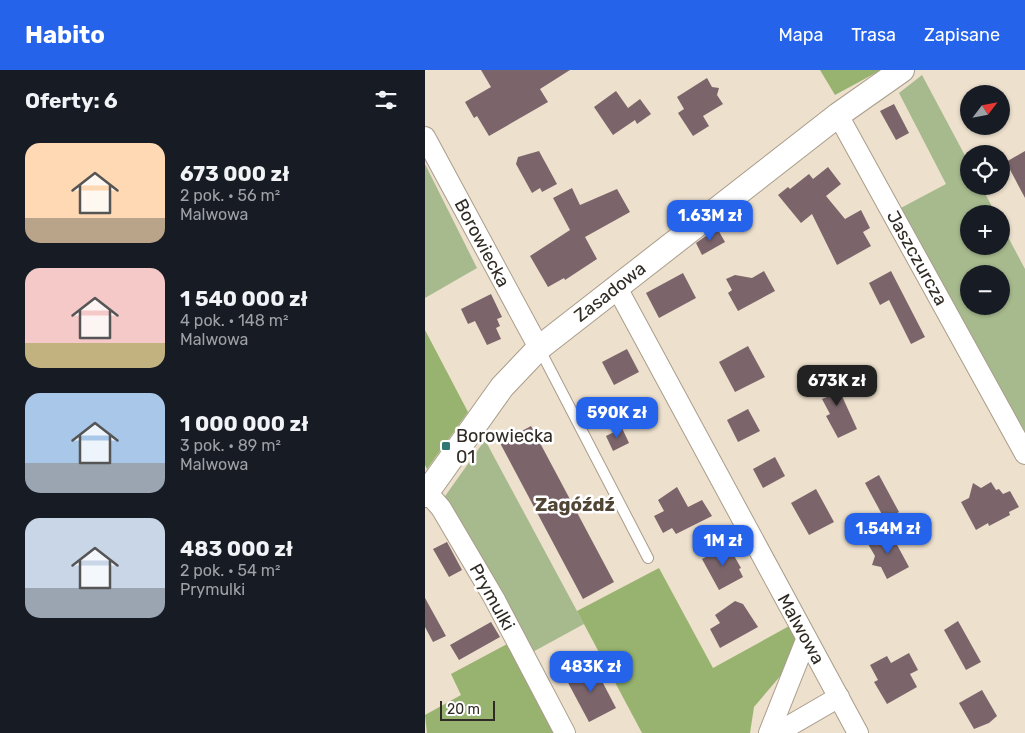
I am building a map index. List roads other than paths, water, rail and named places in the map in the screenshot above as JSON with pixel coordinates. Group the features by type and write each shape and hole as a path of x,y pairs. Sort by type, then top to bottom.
{"street":[{"name":"Zasadowa","path":"426,493 502,387 539,348 616,286 838,115 902,70"},
{"name":"Jaszczurcza","path":"838,115 1025,454"},
{"name":"Borowiecka","path":"425,137 539,348"},
{"name":"Malwowa","path":"616,286 859,733"},
{"name":"Prymulki","path":"426,493 441,508 494,598 565,733"},
{"path":"769,733 807,640"},
{"path":"777,733 839,697"}],"lane":[{"path":"539,348 647,558"}],"place":[{"name":"Borowiecka 01","path":"446,446"}],"district":[{"name":"Zagóźdź","path":"575,504"}]}
